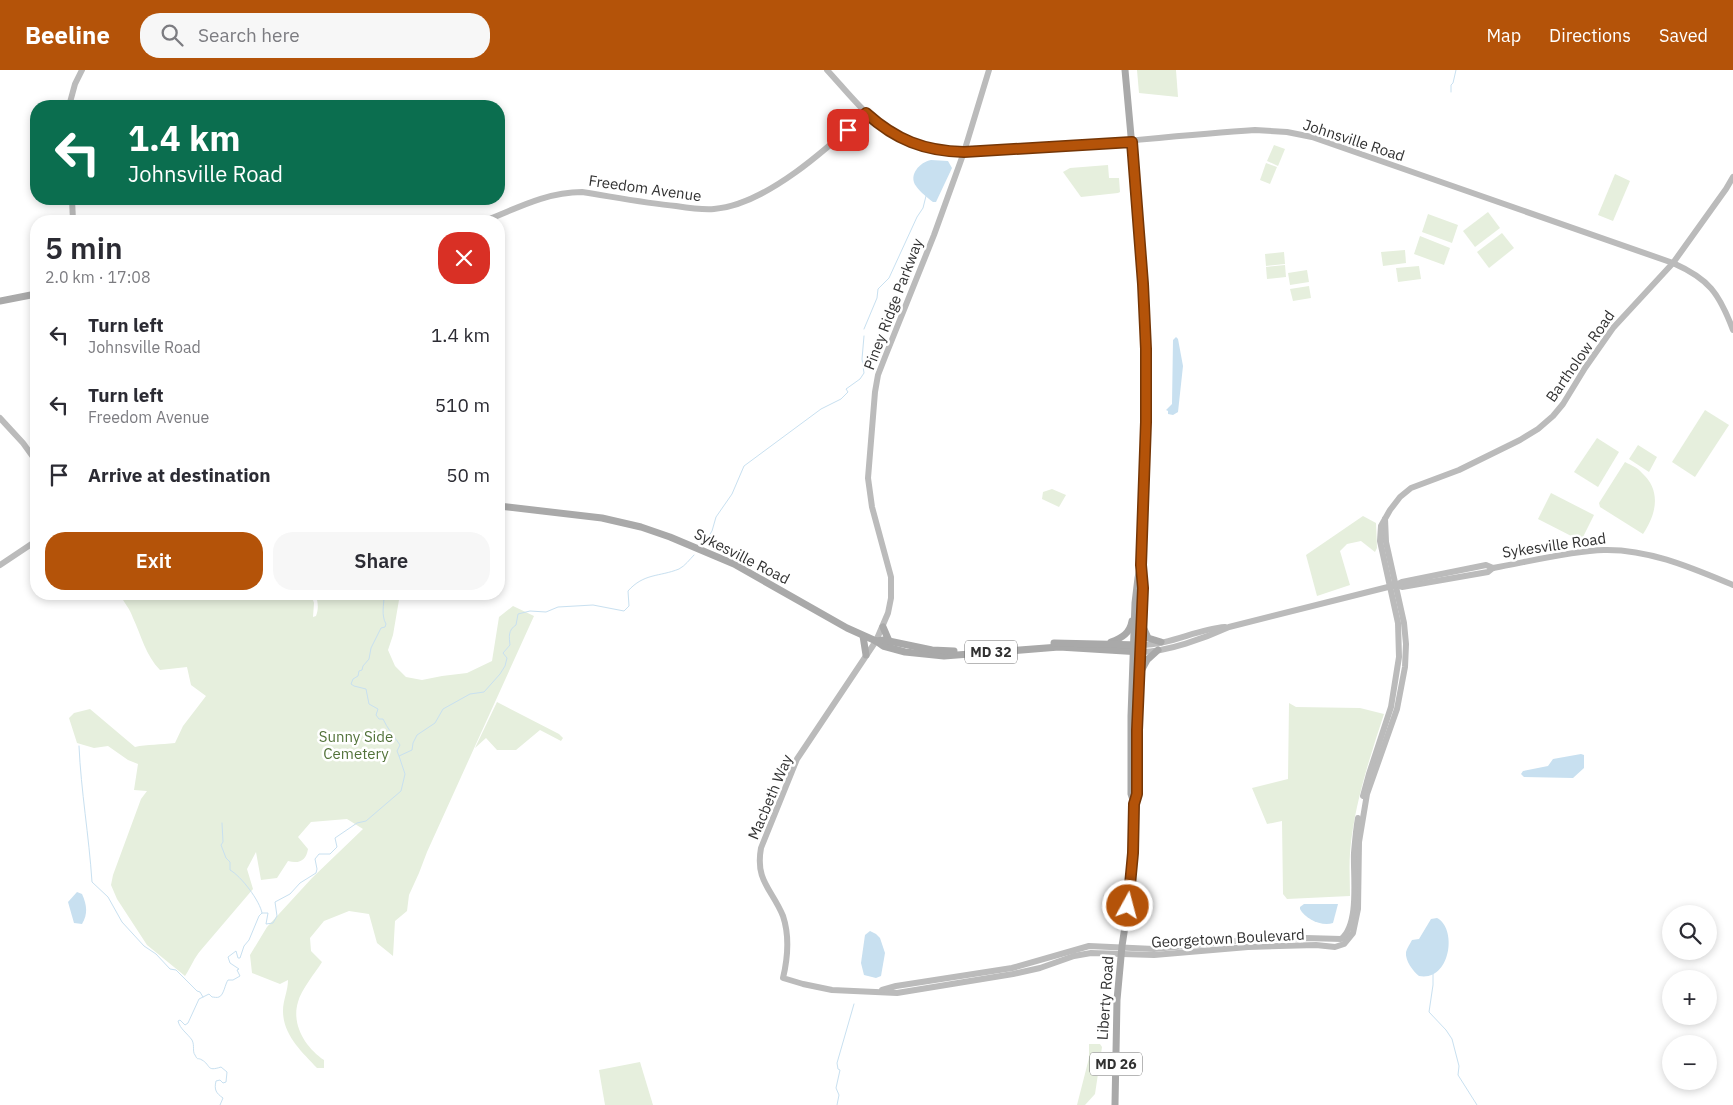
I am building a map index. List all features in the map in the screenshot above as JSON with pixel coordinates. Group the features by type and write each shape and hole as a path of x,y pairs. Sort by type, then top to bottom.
{"main road":[{"name":"Liberty Road","path":"1115,1105 1116,1023 1122,950 1131,887 1134,836 1134,804 1131,794 1131,716 1137,648 1142,623 1143,588 1141,565 1146,422 1143,274 1125,70"},
{"path":"0,301 30,295"},
{"name":"Sykesville Road","path":"505,507 602,518 641,527 670,537 734,564 826,618 883,646 899,650 938,656 1045,648 1137,648"},
{"name":"Liberty Road","path":"1134,804 1137,794 1137,730 1140,674 1135,603 1141,565"},
{"path":"1108,644 1121,638 1127,632 1131,625 1132,611 1135,603"},
{"path":"1142,623 1148,638 1161,642"},
{"path":"882,627 889,641"},
{"path":"863,636 866,655"},
{"name":"Sykesville Road","path":"876,641 889,641 932,650 950,651 1043,643 1108,644 1137,648"},
{"path":"1140,674 1147,660 1158,650"}],"street":[{"path":"70,100 72,90 82,70"},
{"name":"Johnsville Road","path":"827,70 866,113 892,134 909,142 930,148 964,152 1132,142 1255,130 1299,134 1673,263 1697,275 1713,290 1722,302 1733,330"},
{"name":"Piney Ridge Parkway","path":"876,641 891,598 891,577 869,489 869,452 878,375 934,235 964,152 988,70"},
{"name":"Freedom Avenue","path":"500,215 547,196 569,192 582,192 694,209 714,210 732,206 745,202 766,191 803,167 866,113"},
{"name":"Bartholow Road","path":"1394,586 1382,550 1380,532 1381,526 1395,502 1411,488 1465,468 1529,435 1546,423 1563,404 1613,328 1673,263 1733,177"},
{"path":"0,418 30,453"},
{"path":"1385,519 1394,586"},
{"path":"1380,532 1388,552"},
{"path":"0,566 30,545"},
{"name":"Sykesville Road","path":"1137,648 1158,650 1213,634 1229,627 1394,586 1402,582 1486,565 1493,568 1582,552 1613,550 1640,554 1681,564 1733,584"},
{"name":"Georgetown Boulevard","path":"784,978 832,990 878,991 896,986 1012,968 1081,947 1097,946 1122,950 1154,949 1247,940 1316,938 1338,940 1344,937 1354,919 1359,897 1360,842 1364,810 1373,775 1397,709 1404,667 1406,644 1404,623 1394,586"},
{"name":"Sykesville Road","path":"1137,648 1212,628 1229,627"},
{"name":"Macbeth Way","path":"784,978 788,948 786,926 760,874 761,848 797,759 876,641"}],"green space":[{"path":"1137,70 1176,70 1178,97 1139,93"},
{"path":"1274,145 1285,149 1278,166 1267,161"},
{"path":"1266,163 1277,167 1270,184 1260,180"},
{"path":"1108,165 1109,178 1119,178 1120,192 1118,193 1081,197 1063,172 1070,168"},
{"path":"1615,174 1630,181 1613,221 1598,215"},
{"path":"1488,212 1500,228 1475,247 1463,231"},
{"path":"1428,214 1458,225 1452,243 1422,232"},
{"path":"1502,233 1514,248 1489,268 1477,252"},
{"path":"1420,236 1450,248 1444,265 1414,254"},
{"path":"1405,250 1406,263 1383,266 1381,252"},
{"path":"1284,252 1285,264 1266,266 1265,254"},
{"path":"1285,265 1286,277 1267,279 1266,267"},
{"path":"1419,266 1421,279 1398,282 1396,268"},
{"path":"1307,270 1309,282 1290,285 1288,273"},
{"path":"1309,286 1311,298 1293,301 1290,289"},
{"path":"1705,410 1729,425 1695,477 1672,462"},
{"path":"1597,438 1619,452 1598,487 1574,472"},
{"path":"1638,445 1657,457 1649,472 1629,459"},
{"path":"1625,462 1638,470 1648,480 1655,495 1654,511 1643,534 1600,507 1599,503"},
{"path":"1052,489 1066,495 1059,507 1042,499 1043,492"},
{"path":"1551,493 1594,515 1581,541 1538,519"},
{"path":"1363,516 1376,523 1377,548 1375,552 1361,541 1347,544 1340,551 1350,585 1317,596 1306,555"},
{"name":"Sunny Side Cemetery","path":"123,600 313,600 313,617 316,616 318,607 316,600 399,600 393,635 388,650 395,666 406,677 422,680 467,673 492,661 499,617 513,606 534,616 427,852 409,895 407,911 395,921 393,956 377,943 369,914 349,911 324,921 310,938 311,951 322,962 305,987 296,1011 298,1027 311,1049 324,1060 324,1068 317,1068 305,1056 294,1043 286,1028 283,1011 288,980 280,984 252,973 250,955 267,927 312,878 363,829 347,819 311,822 298,837 308,849 306,856 299,862 288,861 277,878 261,880 256,852 247,869 253,889 199,953 185,976 147,945 117,899 111,885 141,799 147,791 134,790 138,764 128,760 108,746 94,748 77,743 69,718 74,713 90,709 135,747 175,743 183,726 206,696 191,685 187,667 160,670 147,652 130,612"},
{"path":"497,702 559,734 563,738 561,741 540,730 516,750 497,750 486,738 475,748"},
{"path":"1289,703 1296,707 1360,708 1384,714 1355,818 1350,853 1350,896 1287,899 1283,894 1282,821 1267,824 1252,788 1288,779"},
{"path":"1089,1044 1100,1044 1102,1047 1095,1094 1085,1105 1077,1105 1089,1058"},
{"path":"640,1062 653,1105 605,1105 599,1070"}],"water":[{"path":"931,160 948,161 952,168 936,202 933,202 922,193 916,186 913,178 919,166"},
{"path":"1176,337 1183,366 1178,412 1173,415 1168,414 1166,410 1172,404 1173,340"},
{"path":"1584,755 1584,768 1573,778 1524,777 1521,774 1523,771 1548,766 1553,759"},
{"path":"77,892 82,894 86,906 86,913 82,924 74,923 68,902"},
{"path":"1304,904 1338,904 1333,923 1324,924 1310,919 1300,909"},
{"path":"1437,918 1444,924 1447,933 1448,953 1438,971 1430,976 1419,976 1408,962 1406,951 1412,940 1419,939 1431,919"},
{"path":"870,931 880,938 885,953 881,976 876,978 864,975 861,963 865,935"}],"waterway":[{"path":"1451,92 1451,85 1456,70"},
{"path":"864,329 877,298 878,289 889,278 923,208 926,196"},
{"path":"705,542 712,531 716,517 732,494 744,466 821,409 841,399 848,392 846,389 860,379 864,373 862,359 864,336"},
{"path":"220,1105 223,1098 216,1091 216,1081 226,1082 227,1072 221,1067 213,1069 197,1058 192,1040 182,1029 178,1021 180,1020 185,1025 188,1023 199,999 209,994 212,997 219,997 228,980 233,980 240,976 237,970 239,969 230,963 228,957 236,951 238,958 240,958 244,946 249,940 262,913 268,913 266,924 273,923 277,916 275,902 290,894 300,883 316,873 315,859 319,854 330,854 337,847 335,838 357,823 366,821 401,791 405,774 399,756 412,750 417,735 435,723 443,709 470,694 484,692 500,674 507,658 503,653 510,645 510,634 516,625 518,614 530,611 546,612 558,607 593,605 624,611 629,606 628,591 634,585 646,578 679,569 694,555"},
{"path":"384,600 385,627 381,628 371,648 369,659 351,684 366,689 369,704 378,709 376,715 379,719 383,719 400,745 397,751 399,756"},
{"path":"79,746 92,882 108,897 122,922 144,946 156,954 170,969 176,970 203,997"},
{"path":"222,823 223,842 221,845 226,858 230,862 230,870 249,889 258,902 262,913"},
{"path":"1433,974 1429,1012 1452,1039 1459,1066 1458,1075 1477,1105"},
{"path":"837,1105 839,1095 836,1088 840,1070 837,1063 854,1004"}],"route":[{"path":"848,130 866,113 892,134 920,146 943,151 964,152 1132,142 1143,284 1146,389 1137,794 1134,804 1131,887 1128,906"}]}
